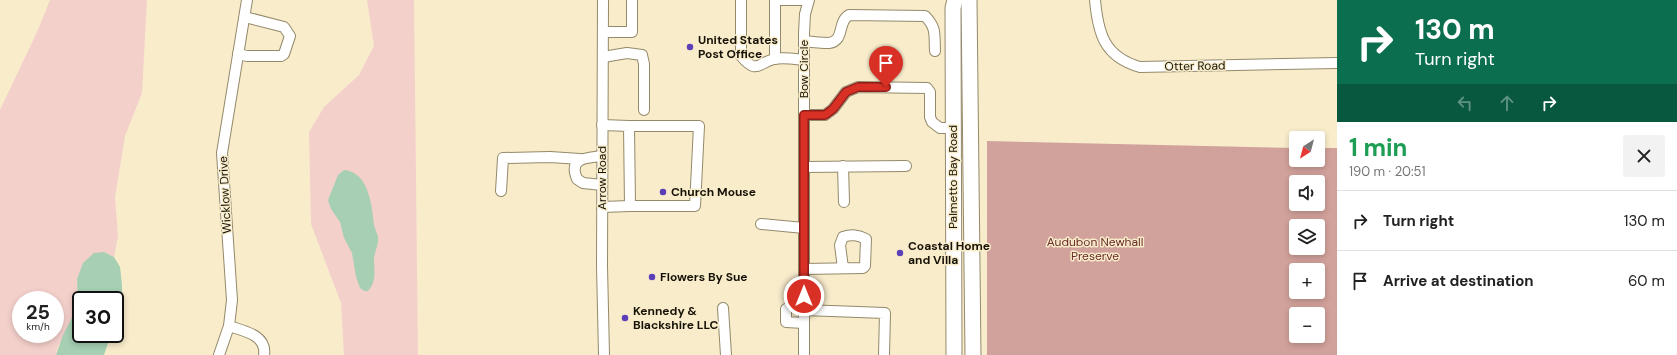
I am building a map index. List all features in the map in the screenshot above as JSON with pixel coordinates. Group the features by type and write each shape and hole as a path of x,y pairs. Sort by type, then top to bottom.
{"highway":[{"name":"Palmetto Bay Road","path":"954,355 953,8 955,0"},
{"name":"Palmetto Bay Road","path":"969,0 973,355"}],"street":[{"name":"Wicklow Drive","path":"219,355 229,326 232,300 222,153 247,0"},
{"name":"Arrow Road","path":"603,0 602,207 604,355"},
{"path":"603,32 632,32 632,0"},
{"path":"741,0 741,56 752,65 760,66 775,59 804,60"},
{"path":"775,59 775,0 806,0"},
{"name":"Bow Circle","path":"804,355 804,41 805,14 809,0"},
{"name":"Otter Road","path":"1095,0 1097,22 1101,36 1110,49 1127,63 1140,67 1337,63"},
{"path":"804,41 831,43 838,39 841,33 841,25 844,18 849,14 924,16 932,23 934,30 934,52"},
{"path":"238,54 247,56 281,56 284,54 290,36 284,27 245,17"},
{"path":"603,57 627,53 642,55 644,64 644,110"},
{"path":"804,115 825,115 833,109 846,92 858,87 927,88 930,92 930,117 932,122 936,127 953,128"},
{"path":"602,125 699,126 695,206 602,207"},
{"path":"629,126 630,206"},
{"path":"501,191 502,158 550,157 580,159 602,156"},
{"path":"580,159 576,163 574,169 577,179 583,184 602,185"},
{"path":"804,166 906,166"},
{"path":"843,166 844,202"},
{"path":"761,224 804,228"},
{"path":"804,269 842,268"},
{"path":"723,308 726,355"},
{"path":"786,309 786,322 804,323"},
{"path":"804,310 885,313 884,355"},
{"path":"229,326 253,334 260,339 264,344 264,355"}],"shaded area":[{"path":"50,0 147,0 142,93 125,136 115,197 118,236 114,257 104,252 77,279 77,291 72,291 72,318 64,335 64,291 12,291 12,343 60,343 56,355 0,355 0,110 38,30"},
{"path":"367,0 414,0 418,355 344,355 341,303 311,224 309,132 324,107 359,75 374,46"},
{"path":"344,170 352,172 364,183 368,191 374,225 378,237 374,258 374,279 368,291 364,291 360,288 356,277 352,253 344,238 340,222 331,209 328,200 338,175"},
{"path":"104,252 114,257 120,267 122,291 77,291 77,279 83,263 94,253"},
{"path":"72,318 72,343 108,343 104,355 56,355 60,343 64,343 64,333"}],"green space":[{"name":"Audubon Newhall Preserve","path":"987,141 1289,148 1289,167 1325,167 1325,148 1337,148 1337,355 987,355"}],"place":[{"name":"United States Post Office","path":"690,47"},
{"name":"Church Mouse","path":"663,192"},
{"name":"Coastal Home and Villa","path":"900,253"},
{"name":"Flowers By Sue","path":"652,277"},
{"name":"Kennedy & Blackshire LLC","path":"625,318"}],"route":[{"path":"804,296 804,115 825,115 833,109 846,92 858,87 886,87"}]}
